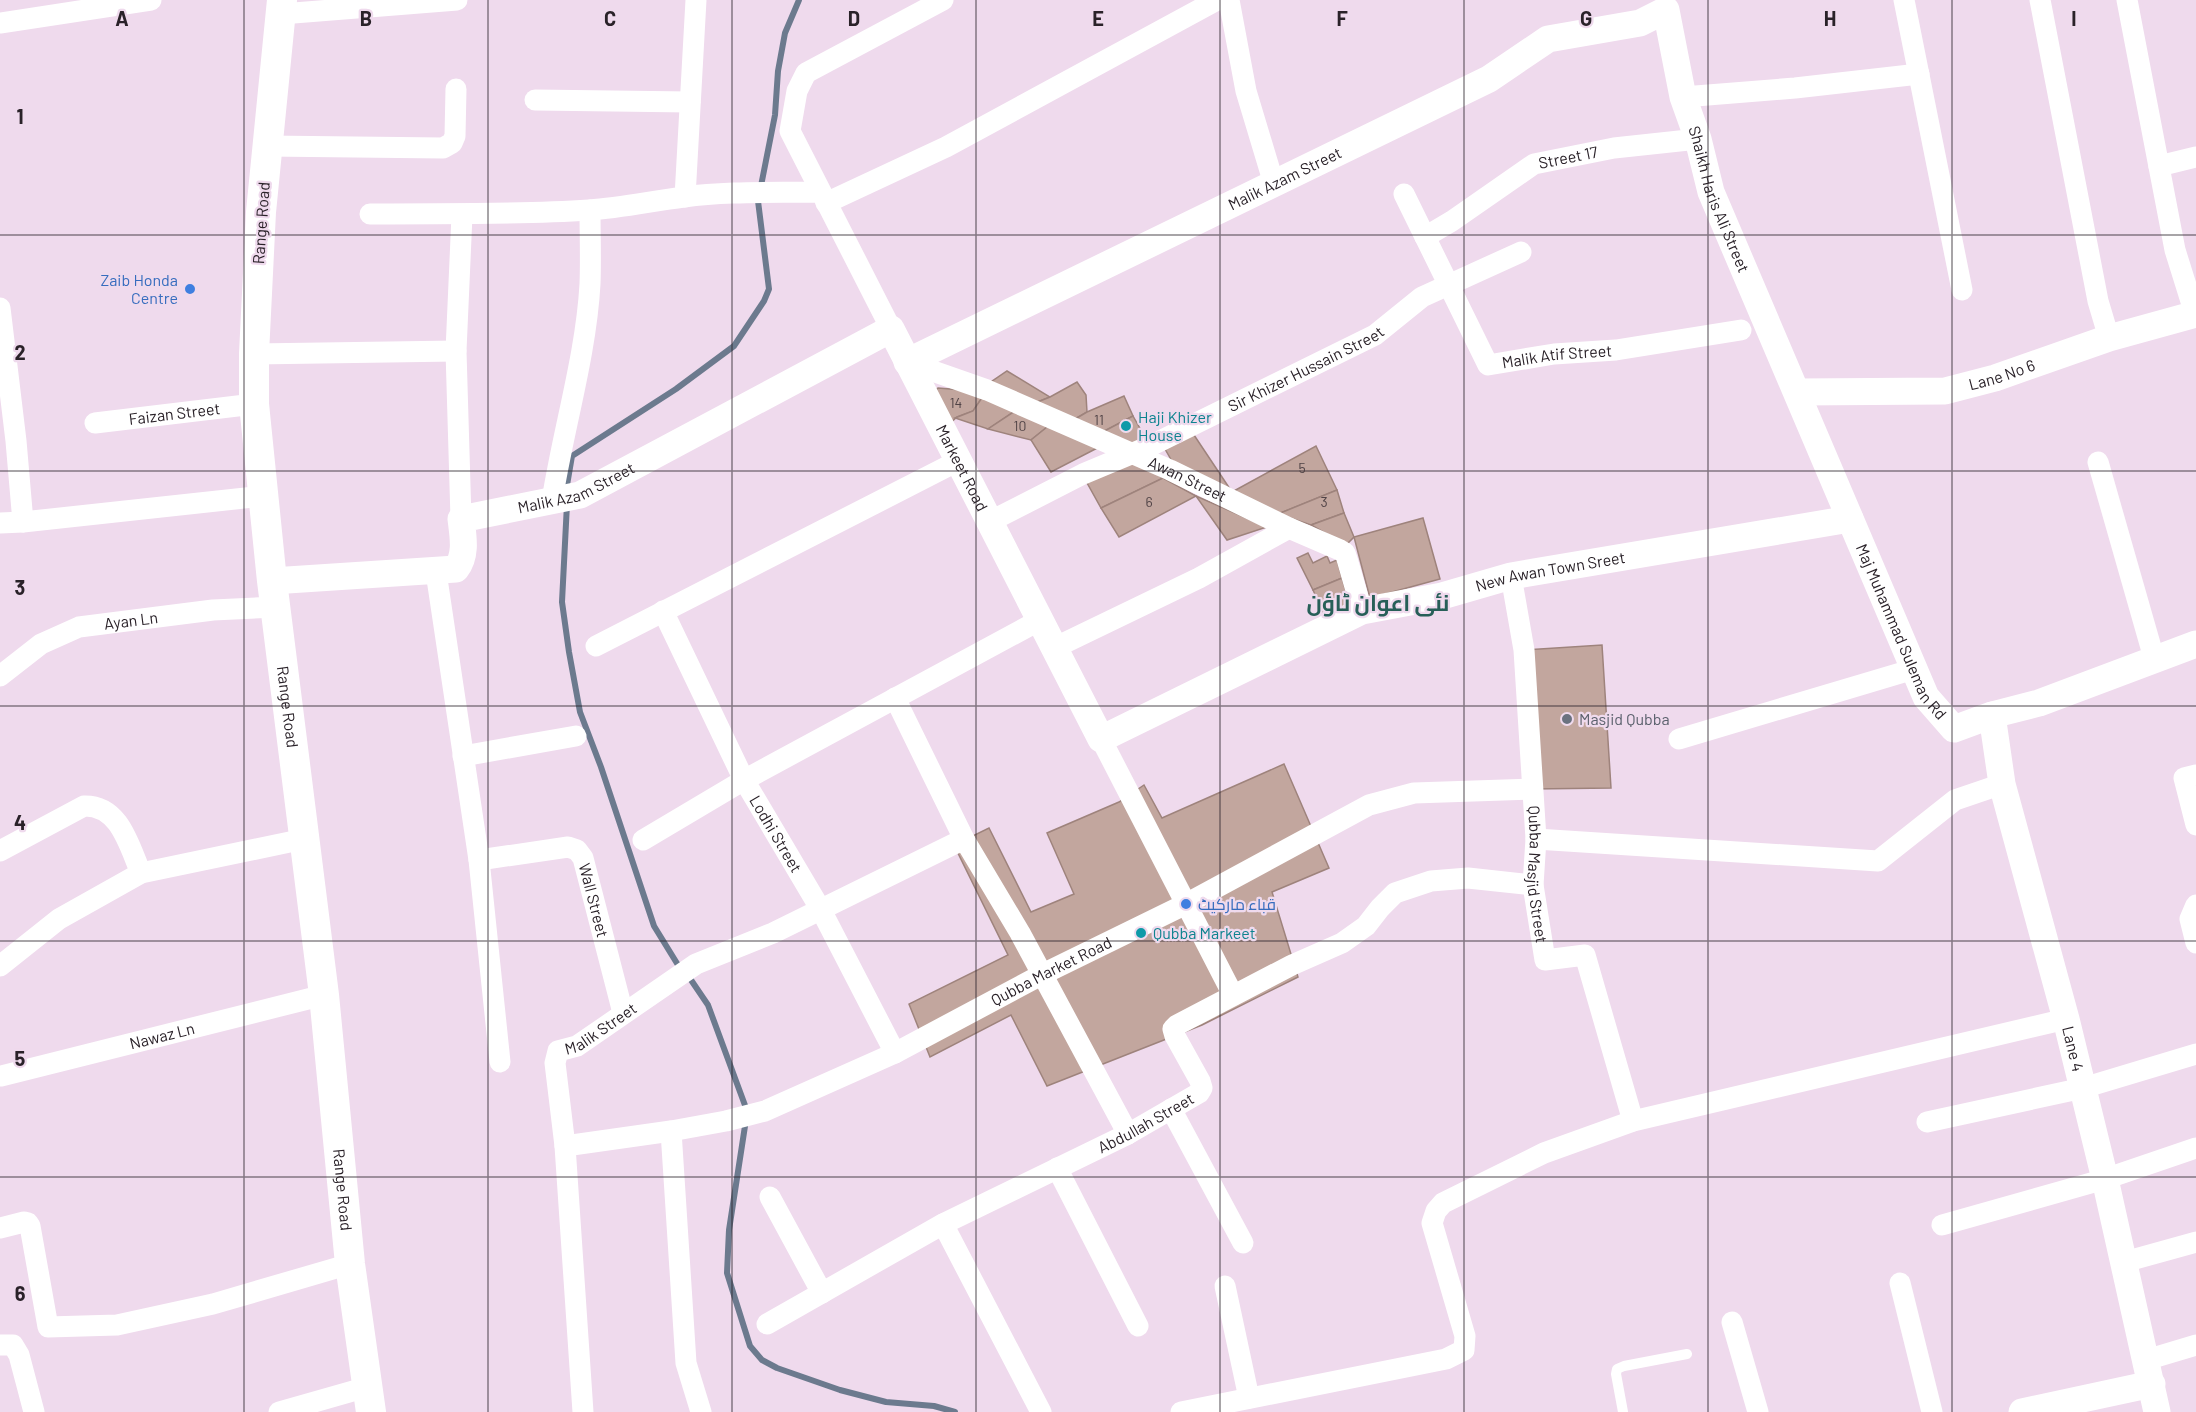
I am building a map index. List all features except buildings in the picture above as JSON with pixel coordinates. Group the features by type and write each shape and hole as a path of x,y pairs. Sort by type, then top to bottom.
{"main road":[{"name":"Range Road","path":"281,7 261,212 254,354 254,404 274,594 324,995 350,1264 369,1399"}],"street":[{"path":"0,23 151,0"},
{"path":"281,7 458,0"},
{"path":"685,196 696,0"},
{"name":"Markeet Road","path":"943,0 906,9 806,73 797,90 790,131 1233,995"},
{"path":"370,214 462,215 590,210 657,202 685,196 744,192 823,197 946,147 1217,0"},
{"path":"1229,0 1246,91 1274,183"},
{"path":"1904,0 1962,290"},
{"path":"2040,0 2098,301 2109,338"},
{"path":"2127,0 2175,250 2195,314"},
{"name":"Malik Azam Street","path":"907,362 1489,79 1548,39 1640,23 1665,5"},
{"name":"Shaikh Haris Ali Street","path":"1665,5 1683,98 1698,139 1711,192 1767,326 1798,392"},
{"path":"1683,98 1919,74"},
{"path":"267,146 443,148 452,143 455,136 456,90"},
{"path":"535,100 690,102"},
{"name":"Street 17","path":"1425,237 1534,164 1614,148 1698,139"},
{"path":"2158,166 2196,157"},
{"name":"Malik Atif Street","path":"1404,194 1488,365 1554,354 1616,350 1741,330"},
{"path":"564,498 559,455 579,364 590,285 590,210"},
{"path":"274,594 456,569 462,562 464,550 456,351 462,215"},
{"name":"Sir Khizer Hussain Street","path":"989,522 1083,474 1132,454 1375,335 1422,297 1521,252"},
{"path":"0,308 3,353 23,522"},
{"name":"Lane No 6","path":"1798,392 1945,391 1995,378 2109,338 2195,314"},
{"name":"Malik Azam Street","path":"461,519 564,498 891,329"},
{"path":"254,354 456,351"},
{"name":"Awan Street","path":"907,362 987,390 1170,470 1345,553 1362,610"},
{"name":"Maj Muhammad Suleman Rd","path":"1798,392 1926,697 1954,729 1992,715 2039,703 2196,644"},
{"name":"Faizan Street","path":"95,423 254,404"},
{"path":"596,646 958,460"},
{"path":"2098,462 2154,658"},
{"path":"0,523 263,496"},
{"name":"New Awan Town Sreet","path":"1101,739 1362,610 1442,596 1511,576 1850,519"},
{"path":"1054,648 1199,578 1289,528"},
{"path":"436,572 479,860 500,1062"},
{"name":"Qubba Masjid Street","path":"1511,576 1524,650 1536,839 1533,885 1545,960 1585,955 1633,1121"},
{"name":"Ayan Ln","path":"0,676 41,644 79,627 213,610 274,594"},
{"name":"Lodhi Street","path":"663,611 744,780 821,910 895,1053"},
{"path":"643,840 744,780 1040,620"},
{"path":"1679,739 1914,669"},
{"path":"895,698 964,839 1043,974 1128,1134"},
{"name":"Lane 4","path":"1992,715 2002,784 2066,1019 2105,1179 2157,1412"},
{"path":"463,756 576,736"},
{"path":"2196,775 2184,778 2196,825"},
{"path":"1536,839 1878,861 1955,800 2002,784"},
{"name":"Qubba Market Road","path":"565,1146 671,1131 765,1111 895,1053 1043,974 1186,904 1369,805 1414,793 1532,789"},
{"path":"0,851 84,806 93,806 107,811 116,820 141,873"},
{"path":"0,966 59,919 141,873 304,839"},
{"name":"Malik Street","path":"583,1412 565,1146 555,1063 558,1051 577,1046 696,964 773,933 964,839"},
{"name":"Wall Street","path":"479,860 568,847 577,850 583,858 623,1013"},
{"name":"Abdullah Street","path":"767,1324 943,1224 1128,1134 1199,1093 1202,1088 1173,1029 1233,995 1342,943 1366,926 1395,893 1431,881 1468,878 1533,885"},
{"path":"2196,905 2190,920 2196,943"},
{"name":"Nawaz Ln","path":"1,1077 324,995"},
{"path":"1181,1412 1446,1359 1464,1350 1465,1336 1431,1222 1436,1210 1443,1203 1544,1153 1633,1121 2066,1019"},
{"path":"1928,1122 2083,1089 2196,1054"},
{"path":"1171,1109 1243,1243"},
{"path":"671,1131 686,1363 701,1412"},
{"path":"1941,1225 2105,1179 2196,1148"},
{"path":"1058,1168 1138,1326"},
{"path":"770,1197 822,1293"},
{"path":"0,1228 24,1222 30,1226 48,1327 117,1325 213,1304 350,1264"},
{"path":"943,1224 1041,1412"},
{"path":"2124,1262 2196,1242"},
{"path":"1900,1283 1932,1412"},
{"path":"1225,1286 1249,1398"},
{"path":"1732,1322 1758,1412"},
{"path":"0,1345 13,1346 19,1354 34,1412"},
{"path":"2022,1412 2149,1372 2196,1345"},
{"path":"279,1412 369,1399"}],"lane":[{"path":"1623,1412 1617,1369 1687,1354"}],"waterway":[{"path":"566,491 572,456 676,389 734,346 764,301 769,289 758,201 775,115 778,71 785,33 799,0"},
{"path":"567,504 562,602 580,712 601,767 654,926 678,965 708,1005 746,1108 729,1230 727,1273 750,1346 762,1360 777,1368 840,1390 886,1402 934,1406 955,1412"}],"place":[{"name":"Zaib Honda Centre","path":"190,289"},
{"name":"Haji Khizer House","path":"1126,426"},
{"name":"Masjid Qubba","path":"1567,719"},
{"name":"قباء مارکیٹ","path":"1186,904"},
{"name":"Qubba Markeet","path":"1141,933"}],"district":[{"name":"نئی اعوان ٹاؤن","path":"1378,603"}]}
